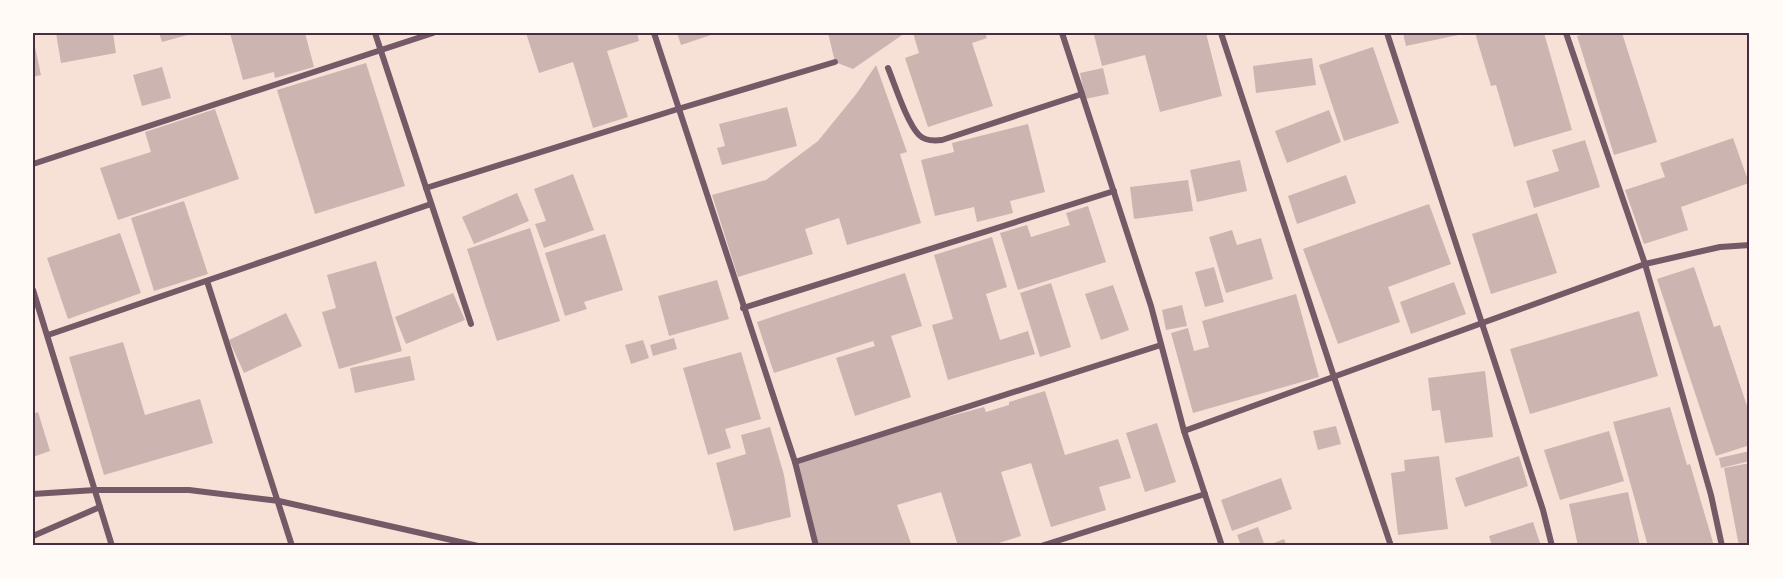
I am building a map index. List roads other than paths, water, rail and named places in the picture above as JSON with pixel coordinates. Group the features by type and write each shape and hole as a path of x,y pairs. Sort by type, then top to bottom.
{"street":[{"path":"375,33 471,324"},
{"path":"33,164 433,33"},
{"path":"654,33 795,462 816,546"},
{"path":"1062,33 1151,306 1184,431 1222,546"},
{"path":"1221,33 1391,546"},
{"path":"1387,33 1543,510 1552,546"},
{"path":"1566,33 1645,264 1711,495 1722,546"},
{"path":"426,188 835,62"},
{"path":"888,68 913,126 920,137 930,141 942,140 1082,94"},
{"path":"743,308 1114,191"},
{"path":"48,335 431,204"},
{"path":"1184,431 1645,264 1720,247 1750,245"},
{"path":"207,281 292,546"},
{"path":"33,290 112,546"},
{"path":"795,462 1161,345"},
{"path":"33,494 95,490 189,490 279,501 478,546"},
{"path":"1041,546 1205,494"},
{"path":"33,536 100,507"}]}
